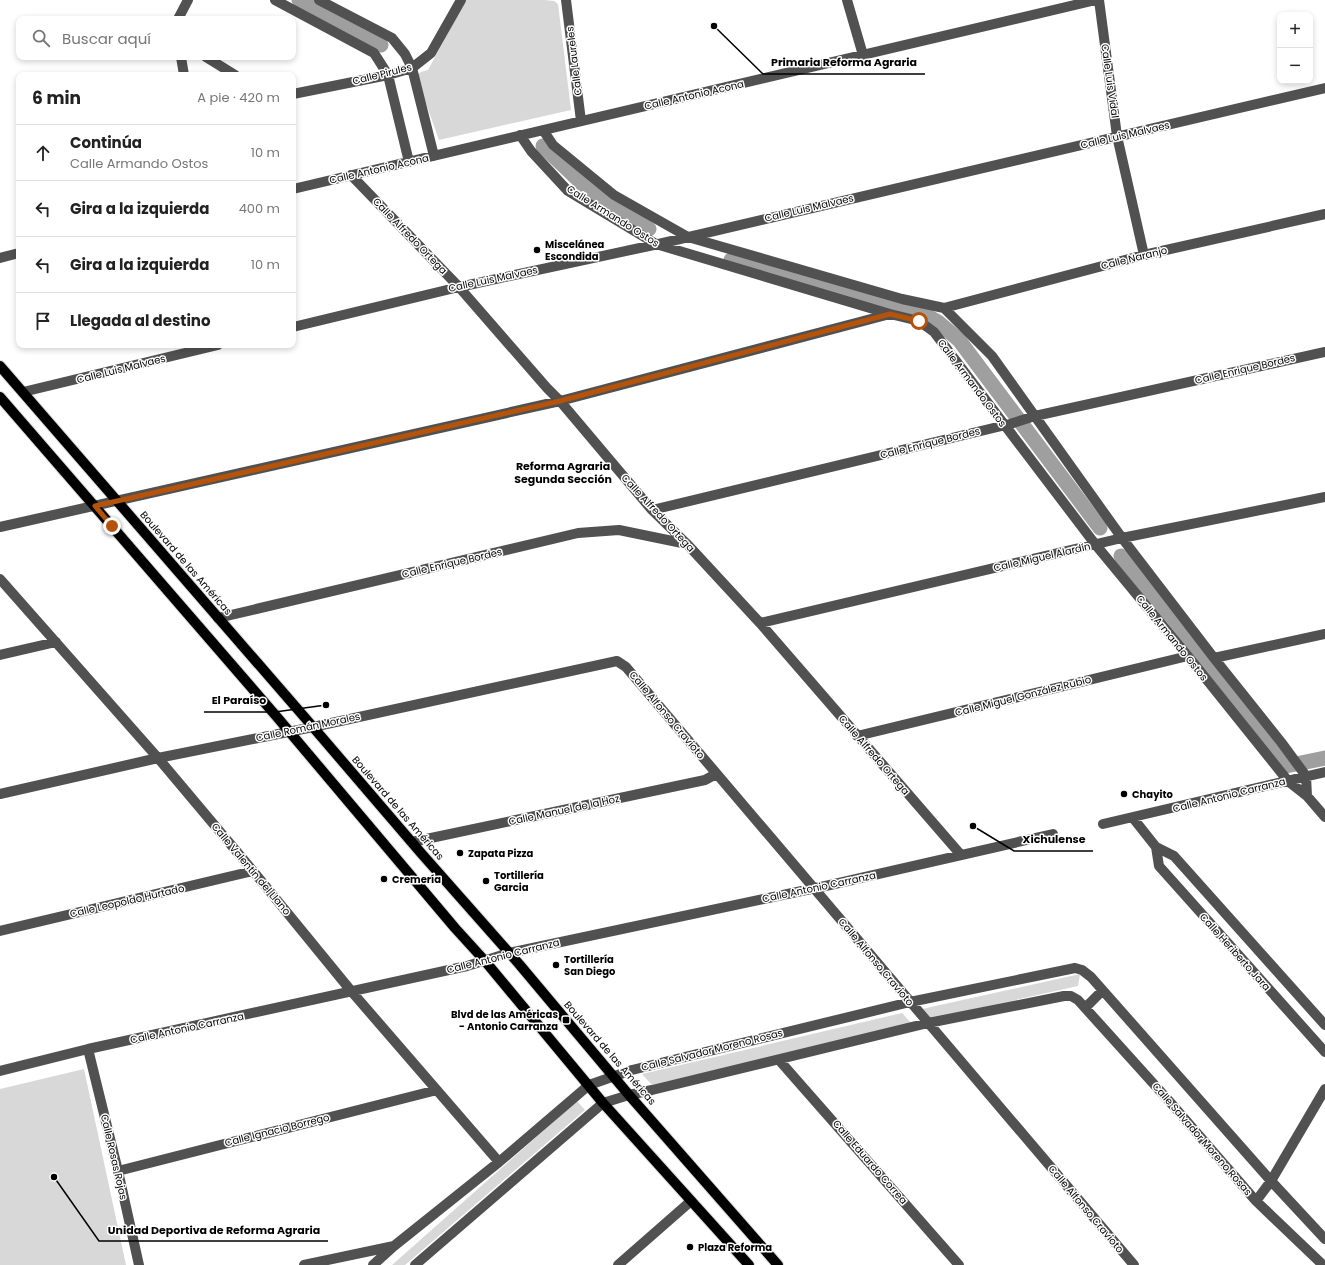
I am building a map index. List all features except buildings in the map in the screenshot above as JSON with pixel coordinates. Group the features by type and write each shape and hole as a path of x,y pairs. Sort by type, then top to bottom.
{"main road":[{"name":"Boulevard de las Américas","path":"0,366 509,953 629,1095 778,1265"},
{"path":"0,397 290,732 455,928 485,961 603,1103 749,1265"}],"street":[{"path":"180,16 188,0"},
{"path":"275,0 374,53 388,75 409,162"},
{"path":"319,0 392,38 405,54 412,68 434,156"},
{"name":"Calle Pirules","path":"296,93 388,75 412,68 430,53 461,0"},
{"name":"Calle Laureles","path":"566,0 581,121"},
{"path":"847,0 863,55"},
{"name":"Calle Antonio Acona","path":"296,188 1096,0"},
{"name":"Calle Luis Vidal","path":"1099,0 1117,136 1144,255"},
{"path":"181,60 183,72"},
{"path":"211,60 230,72"},
{"name":"Calle Luis Malvaes","path":"296,326 459,287 688,237 1325,88"},
{"name":"Calle Armando Ostos","path":"543,130 553,145 614,195 688,237 902,299 944,308 992,356 1122,538 1306,776"},
{"name":"Calle Armando Ostos","path":"520,135 531,151 568,191 656,244 890,314 919,321 934,332 1096,544 1288,780 1308,796 1325,817"},
{"name":"Calle Alfredo Ortega","path":"351,175 459,287 560,401 652,510 687,544 760,623 961,855"},
{"name":"Calle Naranjo","path":"944,308 1144,255 1325,214"},
{"path":"735,268 739,251"},
{"path":"0,258 16,254"},
{"path":"0,526 560,401 890,314"},
{"name":"Calle Luis Malvaes","path":"23,392 206,348"},
{"name":"Calle Enrique Bordes","path":"652,510 1004,425 1035,416 1325,352"},
{"name":"Calle Miguel Alardín","path":"760,623 1122,538 1325,496"},
{"name":"Calle Enrique Bordes","path":"218,618 578,533 619,530 687,544"},
{"name":"Calle Valentín del Llano","path":"0,579 158,758 352,992 499,1162"},
{"path":"1214,658 1325,634"},
{"path":"0,655 56,642"},
{"name":"Calle Miguel González Rubio","path":"857,736 1188,656"},
{"name":"Calle Román Morales","path":"0,794 158,758 290,732 617,661"},
{"name":"Calle Alfonso Cravioto","path":"617,661 626,667 1134,1265"},
{"name":"Calle Antonio Carranza","path":"1104,824 1325,772"},
{"name":"Calle Manuel de la Hoz","path":"412,842 705,780 716,774"},
{"path":"1306,776 1308,796"},
{"name":"Calle Heriberto Jara","path":"1133,818 1156,847 1174,856 1325,1025"},
{"name":"Calle Antonio Carranza","path":"0,1071 88,1049 466,966 509,953 814,889 1053,834"},
{"name":"Calle Heriberto Jara","path":"1156,847 1159,866 1325,1052"},
{"name":"Calle Leopoldo Hurtado","path":"0,930 253,871"},
{"name":"Calle Salvador Moreno Rosas","path":"374,1265 394,1246 499,1162 589,1085 632,1070 910,1002 1075,968 1082,970 1102,991 1271,1181 1325,1239"},
{"path":"1085,1008 1102,991"},
{"name":"Calle Salvador Moreno Rosas","path":"415,1265 603,1103 629,1095 928,1023 1064,996 1072,996 1078,1000 1256,1201 1323,1265"},
{"name":"Calle Rosas Rojas","path":"88,1049 139,1265"},
{"name":"Calle Eduardo Correa","path":"779,1060 959,1265"},
{"path":"1256,1201 1271,1181 1325,1089"},
{"name":"Calle Ignacio Borrego","path":"118,1171 437,1090"},
{"path":"618,1265 691,1202"},
{"path":"304,1265 394,1246"}],"shaded area":[{"path":"466,0 544,0 554,1 558,4 571,110 439,140 417,75 428,70"},
{"path":"1080,974 1078,986 930,1019 922,1009"},
{"path":"902,1013 912,1024 652,1085 642,1074"},
{"path":"84,1069 126,1265 0,1265 0,1089"},
{"path":"577,1101 585,1110 405,1265 392,1265"}],"waterway":[{"path":"299,0 381,45"},
{"path":"543,146 589,190 649,229"},
{"path":"731,260 924,314 938,322 959,340 1100,528"},
{"path":"1121,556 1286,766 1325,758"}],"place":[{"name":"Primaria Reforma Agraria","path":"714,26"},
{"name":"Miscelánea Escondida","path":"537,250"},
{"name":"El Paraíso","path":"326,705"},
{"name":"Chayito","path":"1124,794"},
{"name":"Xichulense","path":"973,826"},
{"name":"Zapata Pizza","path":"460,853"},
{"name":"Cremería","path":"384,879"},
{"name":"Tortillería Garcia","path":"486,881"},
{"name":"Tortillería San Diego","path":"556,965"},
{"name":"Blvd de las Américas - Antonio Carranza","path":"566,1020"},
{"name":"Unidad Deportiva de Reforma Agraria","path":"54,1177"},
{"name":"Plaza Reforma","path":"690,1247"}],"district":[{"name":"Reforma Agraria Segunda Sección","path":"563,472"}],"route":[{"path":"112,526 95,506 560,401 890,314 919,321"}]}
